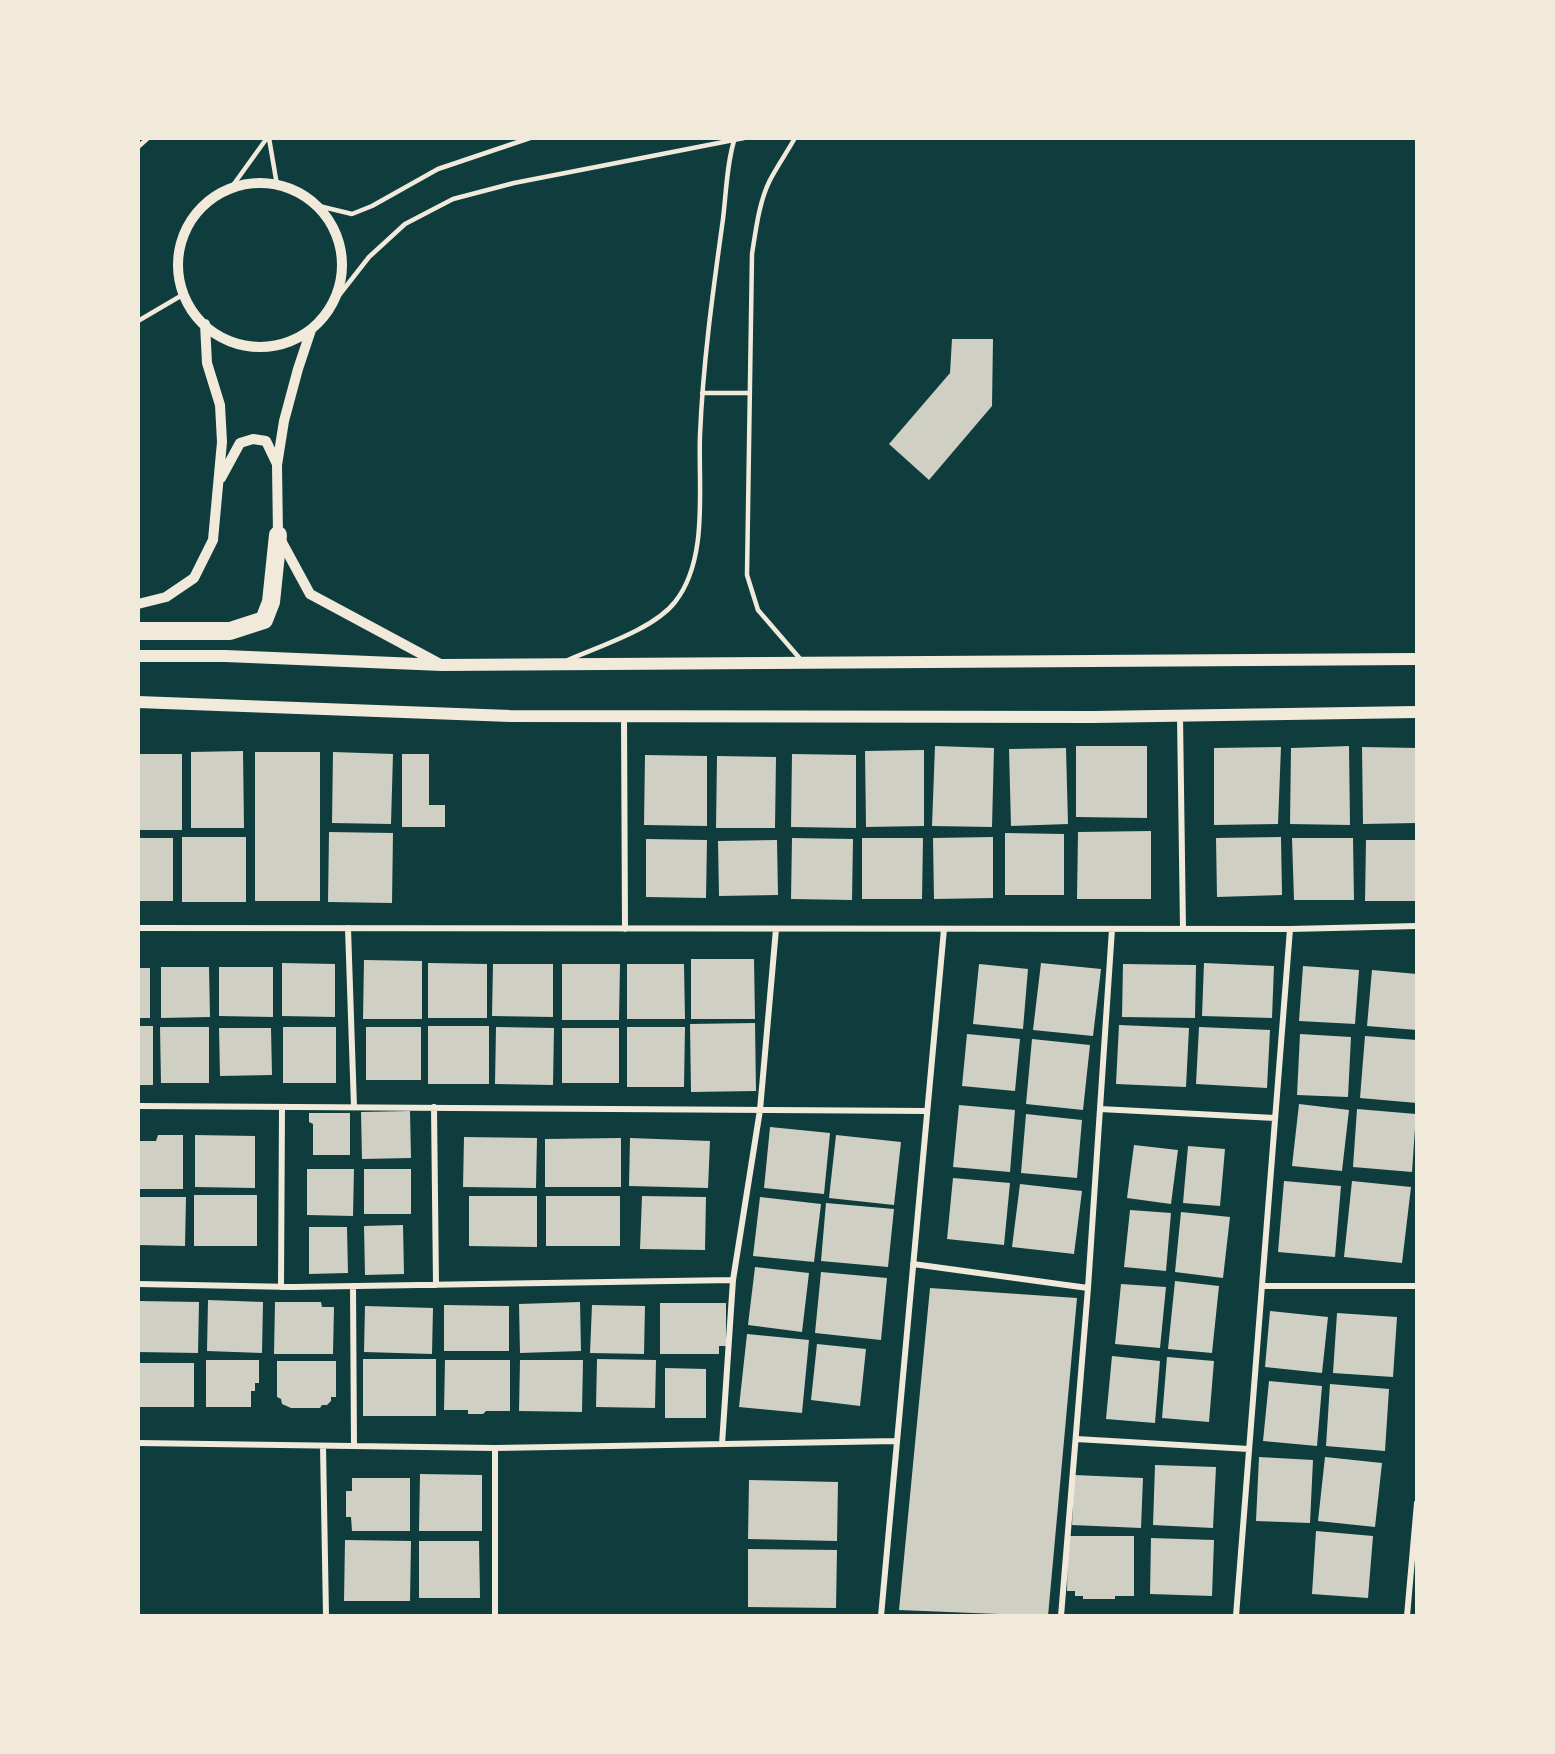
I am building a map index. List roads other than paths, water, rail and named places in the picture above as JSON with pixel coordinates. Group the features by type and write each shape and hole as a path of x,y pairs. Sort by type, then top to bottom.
{"highway":[{"path":"138,631 230,631 264,620 271,603 278,536"}],"main road":[{"path":"138,656 225,656 442,665 1417,660"},
{"path":"138,702 510,716 1180,716 1417,712"}],"street":[{"path":"311,330 280,345 246,346 214,334 190,309 178,277 180,243 196,212 223,190 256,182 290,187 319,206 337,236 342,270 333,303 311,330 284,421 277,465 278,536 310,594 442,665"},
{"path":"138,604 165,597 194,578 213,540 222,442 220,405 207,363 205,324"},
{"path":"218,483 240,443 253,439 266,441 277,465"},
{"path":"624,716 625,929"},
{"path":"1180,716 1183,929"},
{"path":"138,928 1290,929 1417,926"},
{"path":"348,928 354,1107"},
{"path":"722,1444 733,1280 760,1110 776,929"},
{"path":"881,1616 945,929"},
{"path":"1061,1616 1088,1288 1112,929"},
{"path":"1236,1616 1290,929"},
{"path":"138,1106 927,1112"},
{"path":"281,1287 282,1107"},
{"path":"434,1107 436,1285"},
{"path":"1100,1109 1275,1118"},
{"path":"914,1264 1088,1288"},
{"path":"138,1284 281,1287 733,1280"},
{"path":"353,1286 354,1446"},
{"path":"1262,1286 1417,1286"},
{"path":"1076,1439 1249,1449"},
{"path":"138,1443 495,1448 897,1441"},
{"path":"323,1446 326,1616"},
{"path":"495,1448 495,1616"},
{"path":"1407,1616 1417,1503"}],"lane":[{"path":"138,147 148,138"},
{"path":"268,138 277,185"},
{"path":"231,188 268,138"},
{"path":"319,206 352,214 372,206 438,169 530,138"},
{"path":"333,303 369,257 405,224 453,199 514,183 744,138"},
{"path":"795,138 770,181 758,216 752,254 747,575 758,609 804,663"},
{"path":"560,664 656,620 675,602 687,581 696,557 699,531 702,393 708,330 735,139"},
{"path":"138,321 184,294"},
{"path":"702,393 749,393"}]}
